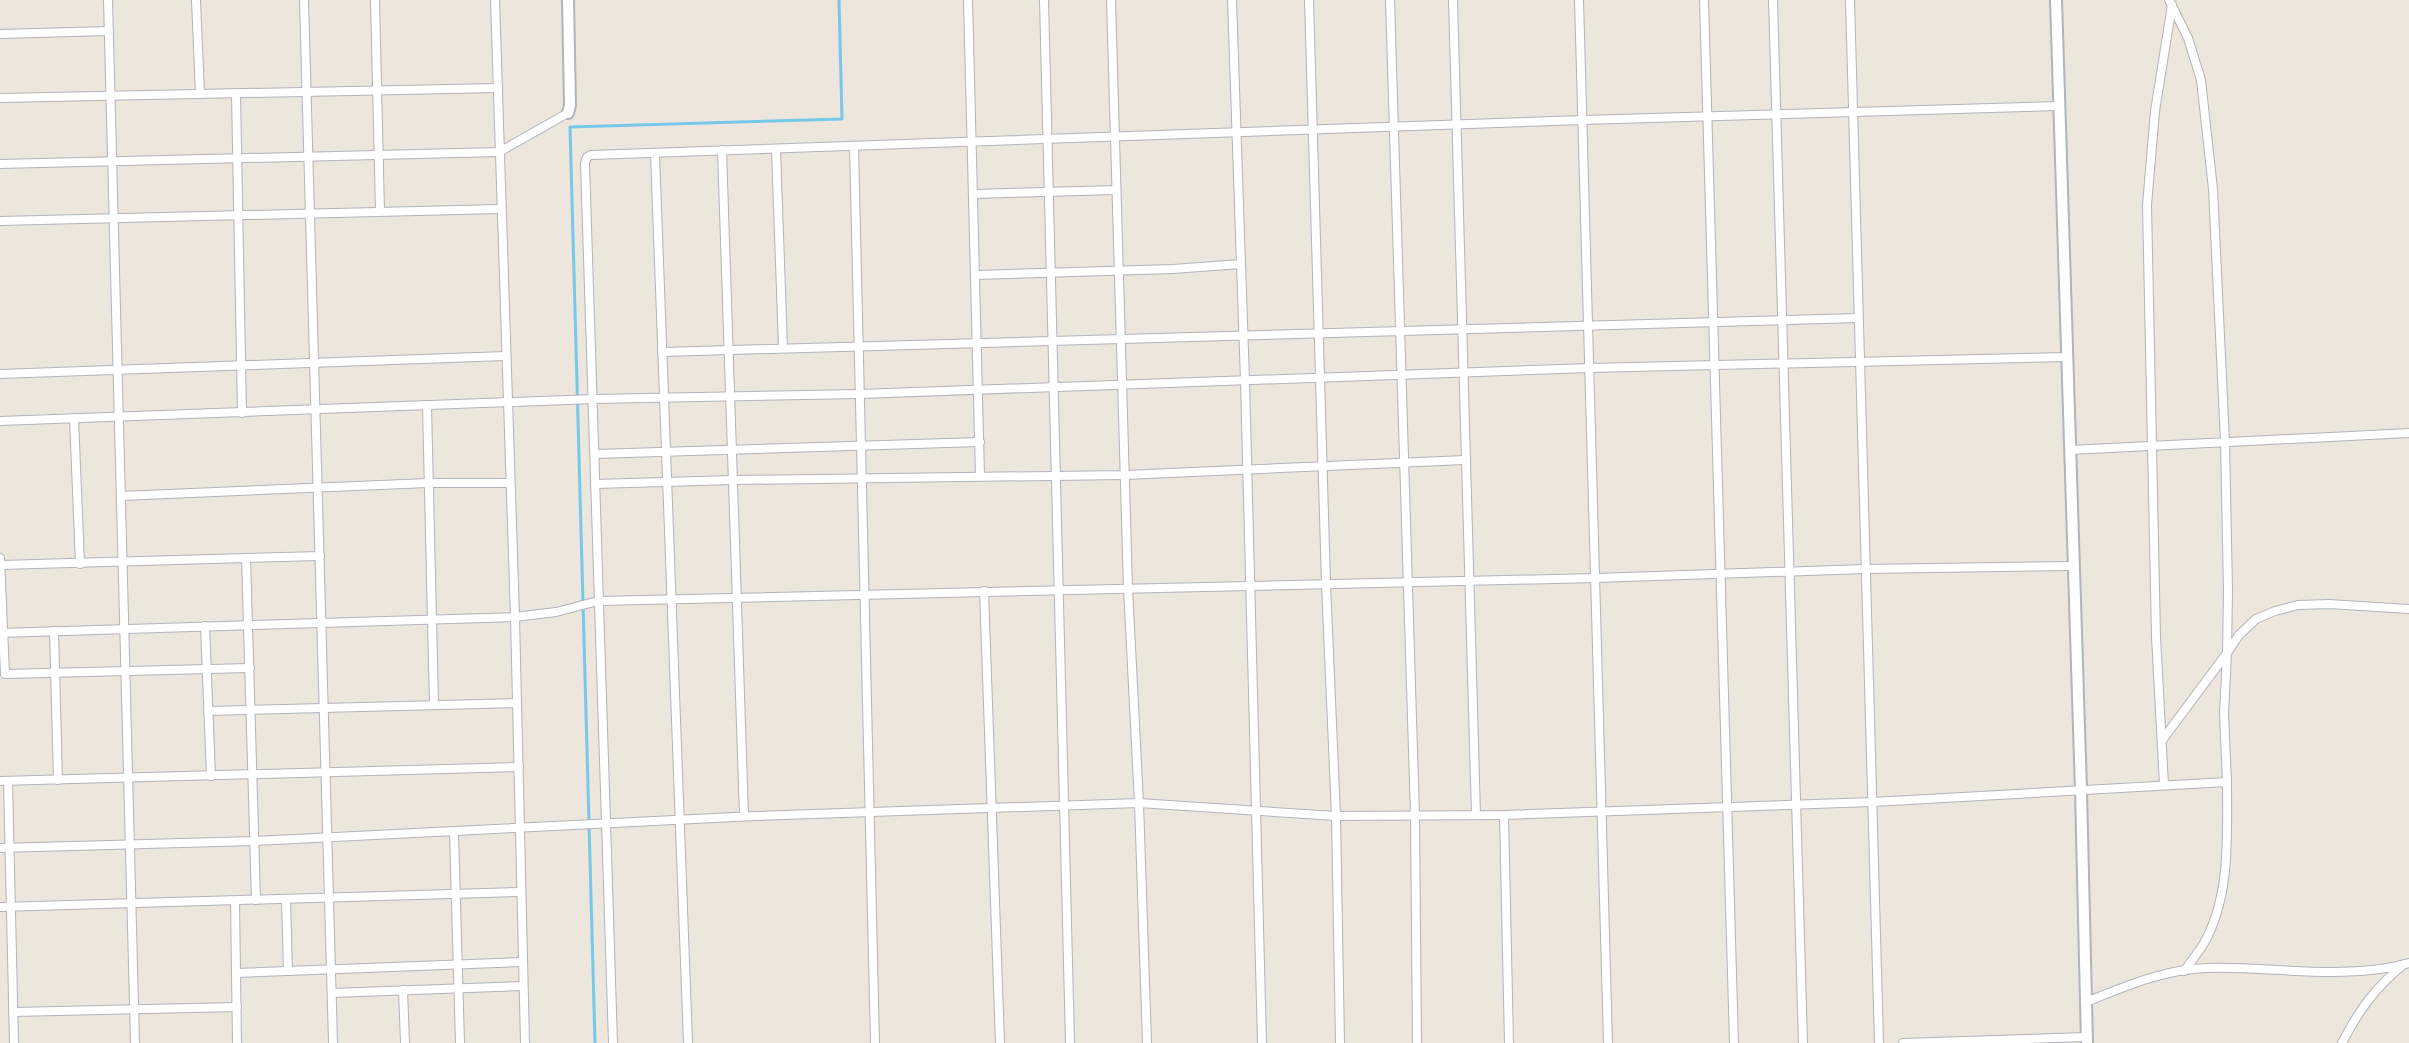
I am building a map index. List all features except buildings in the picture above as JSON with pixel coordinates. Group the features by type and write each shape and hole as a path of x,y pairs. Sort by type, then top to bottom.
{"street":[{"path":"108,0 135,1043"},
{"path":"196,0 200,94"},
{"path":"304,0 333,1043"},
{"path":"375,0 380,211"},
{"path":"495,0 515,617 525,1043"},
{"path":"0,164 499,152 568,113 570,105 568,0"},
{"path":"968,0 980,476"},
{"path":"1044,0 1070,1043"},
{"path":"1111,0 1128,588 1139,803 1147,1043"},
{"path":"1232,0 1244,337 1262,1043"},
{"path":"1309,0 1326,584 1336,816 1340,1043"},
{"path":"1390,0 1414,816 1417,1043"},
{"path":"1453,0 1476,815"},
{"path":"1579,0 1608,1043"},
{"path":"1704,0 1734,1043"},
{"path":"1773,0 1803,1043"},
{"path":"1850,0 1879,1043"},
{"path":"1903,1043 2087,1040 2056,0"},
{"path":"2171,3 2192,48 2201,80 2213,189 2225,441 2226,865 2219,905 2203,944 2184,971"},
{"path":"2164,785 2156,637 2147,205 2155,111 2171,3"},
{"path":"0,34 109,31"},
{"path":"0,98 498,88"},
{"path":"236,94 242,413"},
{"path":"613,1043 585,163 587,157 722,150 1583,120 2059,106"},
{"path":"854,146 874,1043"},
{"path":"776,149 783,348"},
{"path":"722,150 744,816"},
{"path":"655,154 688,1043"},
{"path":"974,194 1116,190"},
{"path":"0,221 500,209"},
{"path":"976,275 1241,264"},
{"path":"662,352 1052,343 1858,318"},
{"path":"0,374 505,356"},
{"path":"0,421 594,399 860,394 1590,368 2067,357"},
{"path":"427,406 434,705"},
{"path":"74,417 80,564"},
{"path":"2070,450 2409,433"},
{"path":"595,454 980,442"},
{"path":"595,484 1125,475 1465,460"},
{"path":"121,496 428,483 509,483"},
{"path":"0,565 123,563 320,555"},
{"path":"0,558 1,633 5,674 250,668"},
{"path":"246,558 256,900"},
{"path":"1,633 515,617 556,612 598,601 1251,584 1596,578 1865,569 2073,566"},
{"path":"984,591 1000,1043"},
{"path":"2163,740 2239,635 2256,619 2275,610 2298,605 2329,603 2409,609"},
{"path":"205,626 210,776"},
{"path":"54,631 58,780"},
{"path":"207,711 517,703"},
{"path":"14,1043 11,907 4,848 4,781 519,767"},
{"path":"4,848 255,841 744,816 1139,803 1336,816 1504,815 1873,802 2227,782"},
{"path":"1504,815 1509,1043"},
{"path":"454,832 460,1043"},
{"path":"0,907 520,892"},
{"path":"286,900 288,971"},
{"path":"235,901 237,1043"},
{"path":"237,973 523,962"},
{"path":"2086,1002 2155,975 2207,968 2336,972 2407,963"},
{"path":"2342,1043 2368,998 2382,982 2407,963"},
{"path":"332,993 523,986"},
{"path":"404,990 405,1043"},
{"path":"13,1012 237,1007"}],"waterway":[{"path":"595,1043 570,127 842,119 839,0"}]}
